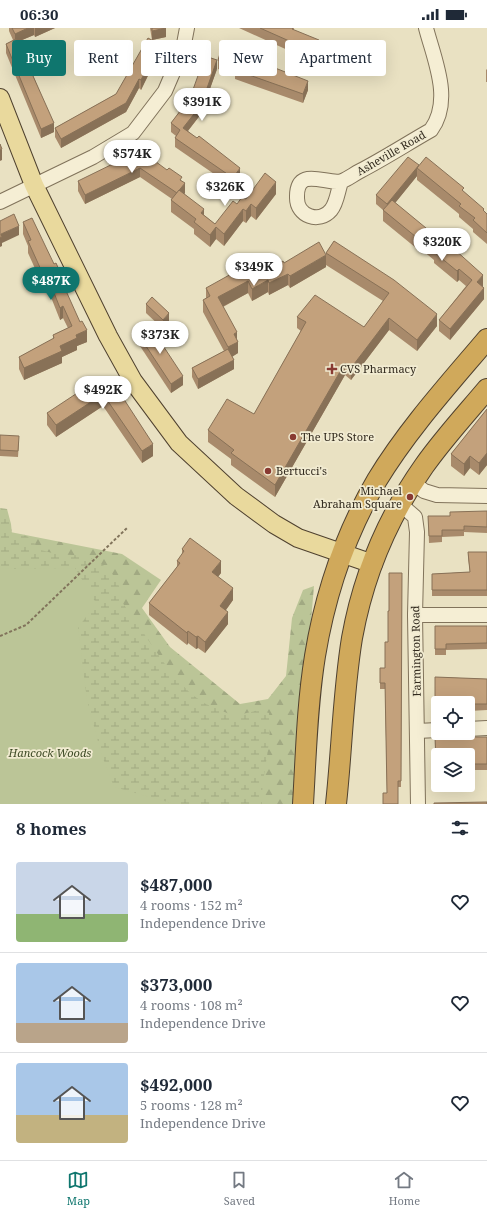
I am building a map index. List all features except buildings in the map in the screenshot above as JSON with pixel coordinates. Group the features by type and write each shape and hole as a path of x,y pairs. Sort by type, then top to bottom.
{"highway":[{"path":"303,804 315,658 323,615 343,553 364,504 391,458 426,412 487,339"},
{"path":"336,804 350,656 360,602 382,539 413,482 435,452 487,388"}],"main road":[{"path":"0,98 34,185 108,336 133,381 179,443 236,496 274,524 298,538 373,564"}],"street":[{"path":"0,202 93,157 133,133 165,91 183,49 187,28"},
{"name":"Asheville Road","path":"341,182 432,130 439,120 441,96 438,70 426,28"},
{"path":"413,482 424,491 437,495 487,496"},
{"name":"Farmington Road","path":"400,504 415,517 416,522 415,615 418,804"},
{"path":"415,615 487,615"},
{"path":"475,729 487,728"},
{"path":"417,731 431,730"}],"path":[{"path":"0,636 26,625 127,528"}],"green space":[{"path":"0,508 7,509 12,534 27,536 41,550 56,554 88,556 106,567 114,576 119,586 122,602 169,670 191,694 206,704 234,716 259,710 269,713 270,725 263,781 262,804 92,804 0,636"},
{"path":"0,530 122,554 161,580 142,608 170,647 240,704 268,699 286,676 292,618 303,590 314,586 295,804 0,804"},
{"name":"Hancock Woods","path":"75,568 96,603 78,628 87,700 101,753 114,787 175,804 0,804 0,569"}],"place":[{"name":"CVS Pharmacy","path":"332,369"},
{"name":"The UPS Store","path":"293,437"},
{"name":"Bertucci's","path":"268,471"},
{"name":"Michael Abraham Square","path":"410,497"}]}
